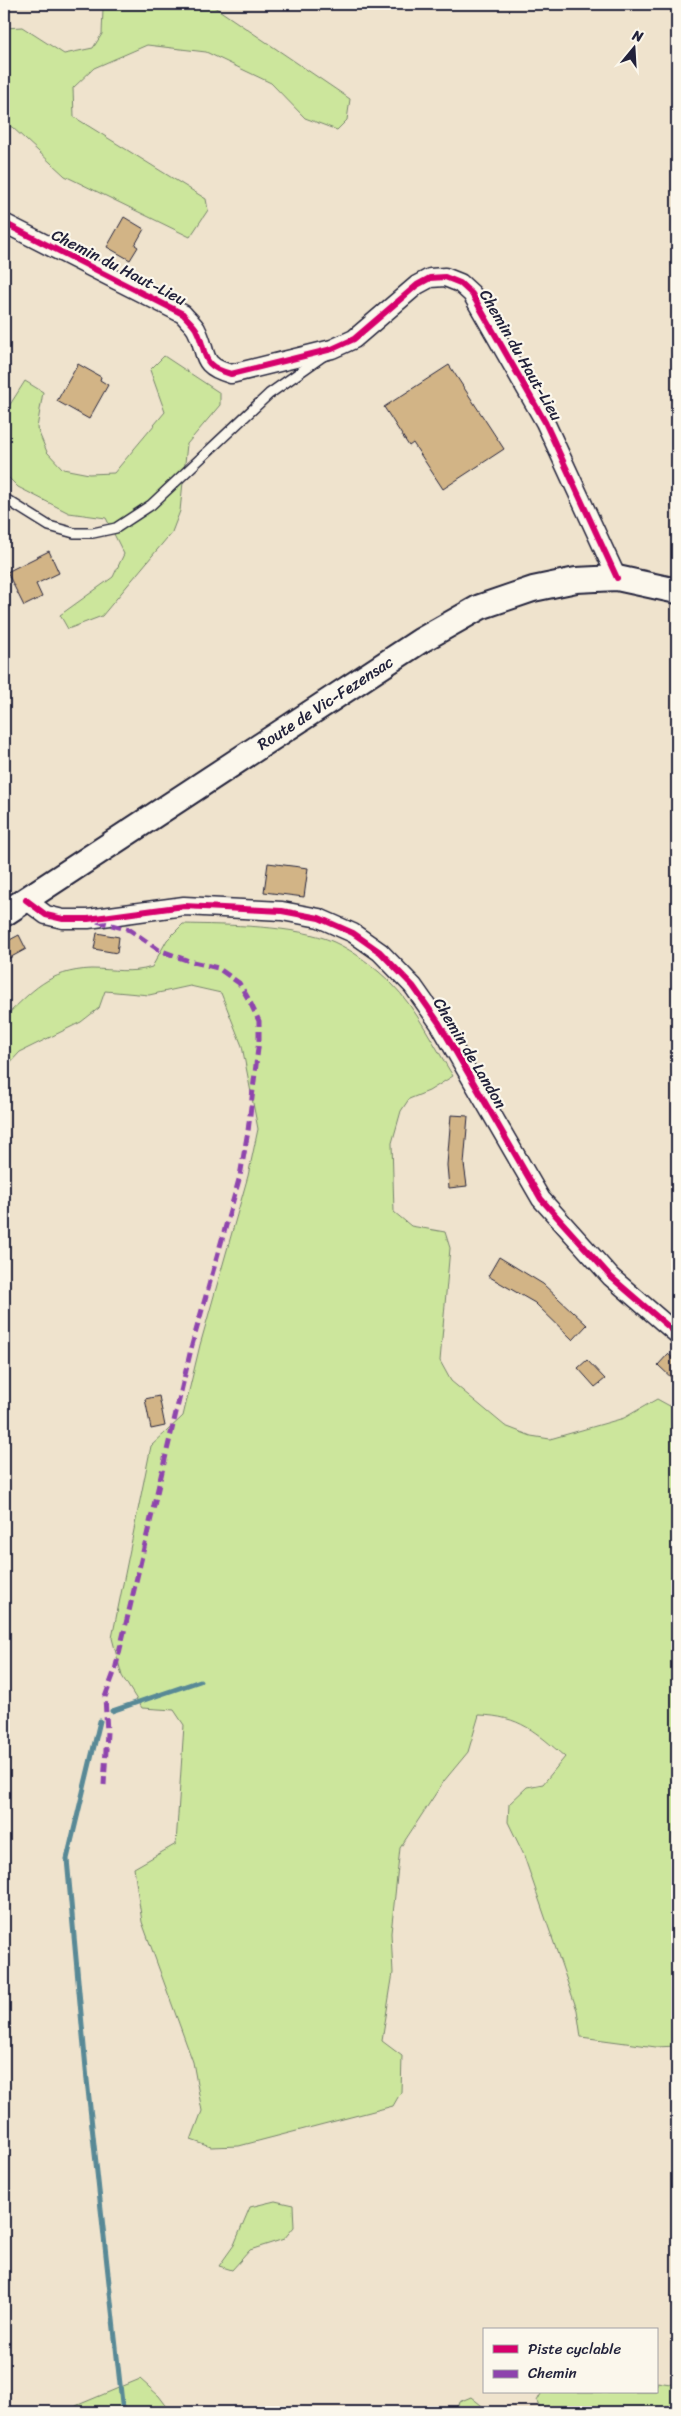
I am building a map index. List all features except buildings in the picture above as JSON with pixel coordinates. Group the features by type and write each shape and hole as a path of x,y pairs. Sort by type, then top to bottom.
{"main road":[{"name":"Route de Vic-Fezensac","path":"4,914 420,641 480,607 533,589 576,580 617,578 677,591"}],"street":[{"name":"Chemin du Haut-Lieu","path":"4,223 183,314 196,328 207,362 216,370 231,374 332,349 354,339 417,284 430,278 445,277 460,283 472,294 545,422 617,578"},
{"name":"Chemin de Landon","path":"26,900 46,915 63,919 88,919 184,906 272,910 319,918 353,933 380,952 413,986 439,1023 541,1199 611,1277 677,1334"}],"lane":[{"path":"4,498 49,526 74,533 93,533 116,528 151,506 269,394 332,349"}],"green space":[{"path":"98,4 210,4 350,99 347,120 337,130 305,118 271,83 206,52 147,45 94,68 73,88 74,117 206,199 208,210 190,237 65,176 12,127 4,126 4,28 22,27 64,54 93,48 102,34 103,9"},
{"path":"164,356 220,393 220,405 187,444 180,511 172,532 102,616 68,629 60,615 113,577 124,554 106,518 69,513 18,487 4,473 4,414 25,381 43,392 37,428 47,452 63,469 89,474 114,473 165,412 150,370"},
{"path":"183,924 281,929 319,936 342,946 372,966 401,994 417,1016 453,1076 429,1091 409,1099 401,1111 392,1143 394,1212 411,1226 445,1232 450,1248 440,1361 451,1381 505,1426 531,1436 550,1439 624,1418 657,1399 677,1410 677,1747 675,1749 675,1782 677,1784 677,2046 656,2047 581,2037 577,2010 523,1853 508,1822 509,1804 527,1787 543,1784 565,1757 536,1733 517,1722 506,1718 479,1715 468,1752 444,1781 400,1848 391,1933 393,1973 382,2041 402,2056 401,2092 393,2106 239,2146 211,2147 191,2140 202,2111 193,2062 142,1922 134,1868 176,1844 184,1725 174,1710 142,1708 122,1676 112,1638 151,1446 183,1416 200,1345 248,1176 258,1129 242,1046 221,993 190,986 149,995 105,991 99,1008 81,1022 20,1052 4,1069 4,1018 33,991 52,978 76,971 91,969 129,971 152,967 167,940"},
{"path":"275,2201 293,2205 294,2227 284,2239 250,2250 232,2270 219,2266 234,2245 250,2207"},
{"path":"140,2379 159,2396 171,2412 66,2412 78,2405"},
{"path":"658,2382 677,2385 677,2412 542,2412 537,2401 541,2394 658,2394"},
{"path":"471,2397 486,2409 486,2412 456,2412 459,2402"}],"waterway":[{"path":"112,1711 200,1681"},
{"path":"100,1721 67,1859 87,2080 123,2412"}],"marked path":[{"path":"97,921 130,930 159,950 189,961 218,968 239,983 259,1021 259,1040 248,1131 240,1176 192,1345 115,1670 105,1697 107,1732 104,1785"}],"cycle path":[{"path":"4,223 183,314 196,329 209,362 213,367 231,374 332,349 354,339 417,285 430,278 445,277 460,283 472,294 545,422 617,578"},
{"path":"26,900 46,915 63,919 88,919 184,906 282,911 319,918 353,933 380,952 413,986 439,1023 541,1199 611,1277 677,1334"}]}
